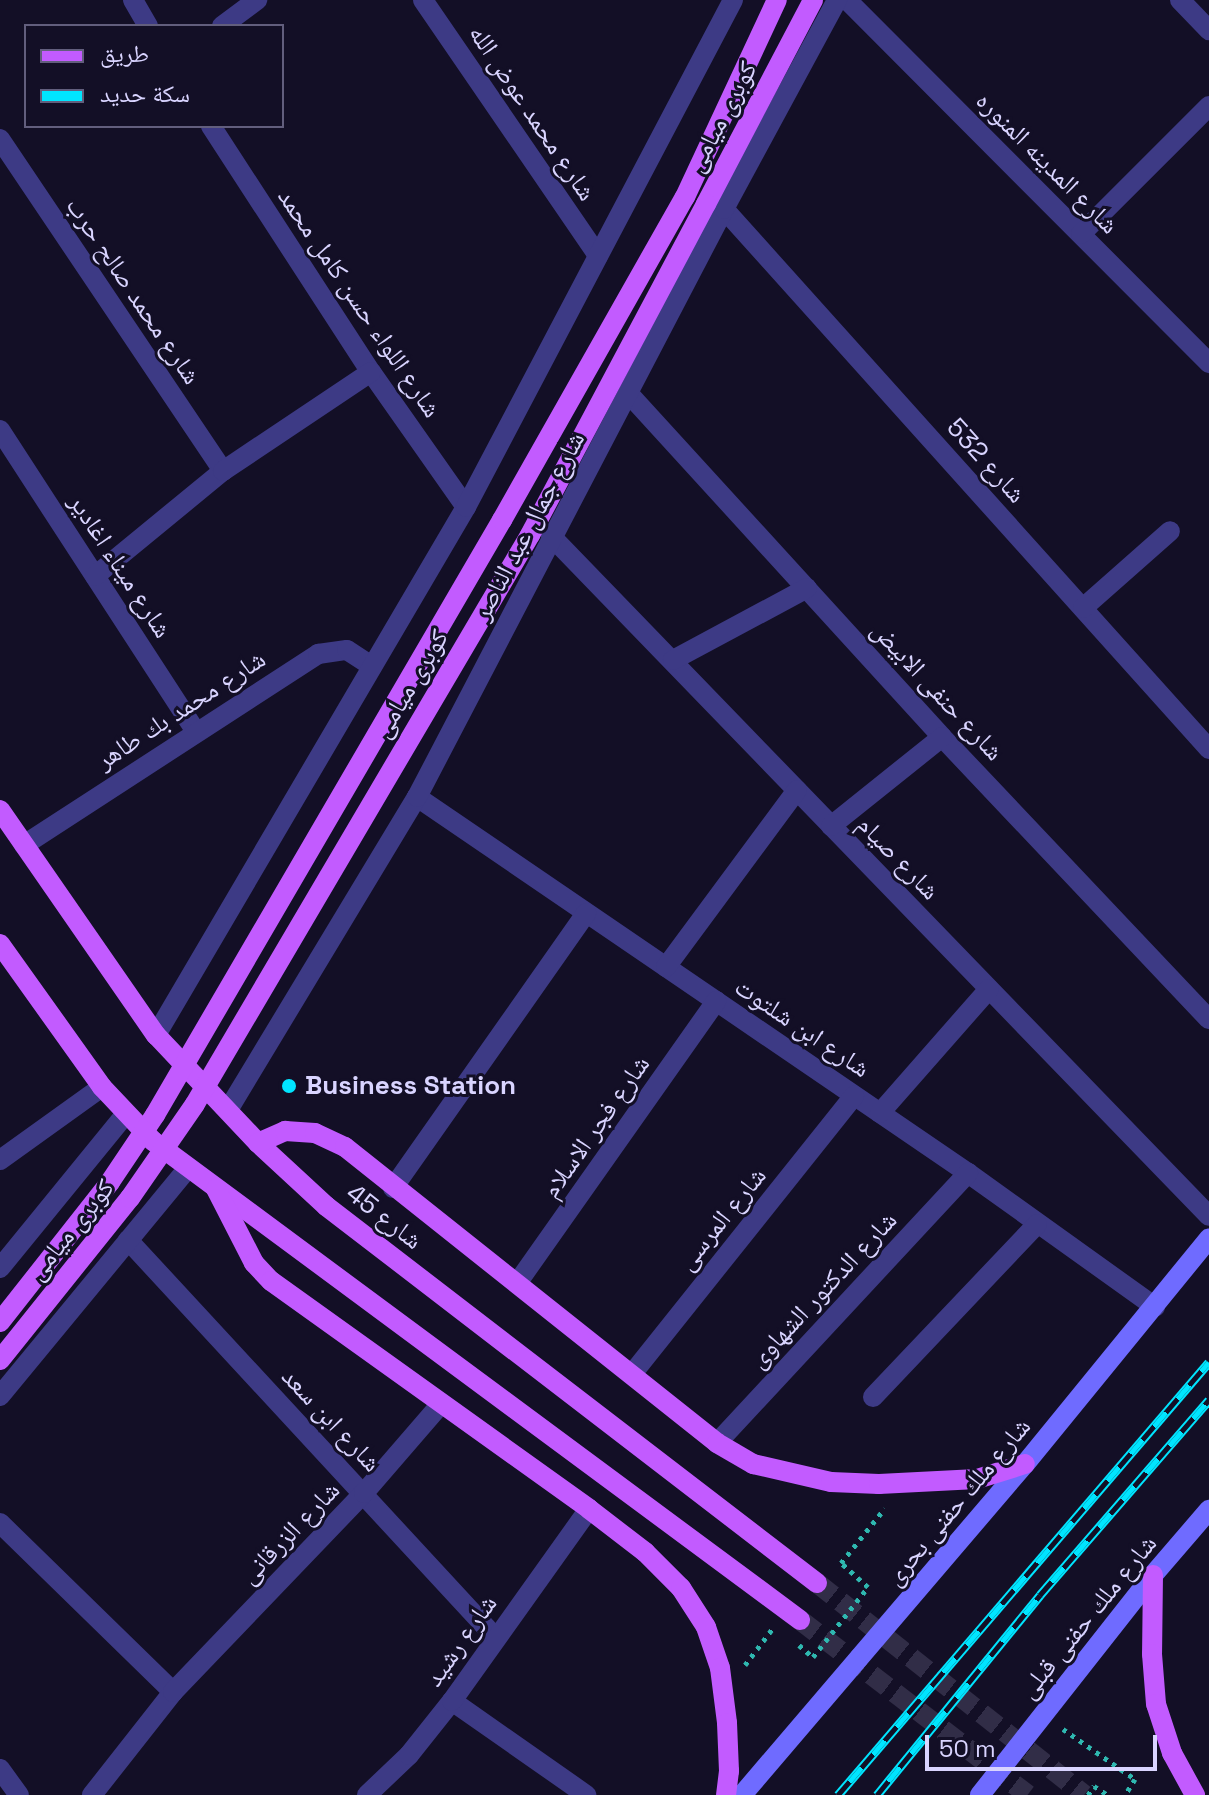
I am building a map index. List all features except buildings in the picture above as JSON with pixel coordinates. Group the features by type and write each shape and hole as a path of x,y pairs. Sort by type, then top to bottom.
{"main road":[{"name":"كوبرى ميامى","path":"0,1322 110,1182 161,1105 685,197 777,0"},
{"name":"كوبرى ميامى","path":"0,1360 130,1198 195,1104 530,535 715,206 813,0"},
{"name":"شارع 45","path":"0,810 156,1035 258,1143 326,1206 817,1583"},
{"path":"0,944 125,1115 188,1168 800,1620"},
{"path":"258,1143 285,1131 315,1133 345,1147 717,1443 753,1464 785,1474 831,1482 904,1484 977,1479 1025,1464"},
{"path":"214,1185 254,1263 271,1281 589,1509 645,1552 681,1588 706,1627 720,1668 729,1771 726,1795"},
{"path":"1153,1575 1152,1654 1156,1704 1172,1753 1195,1795"}],"street":[{"path":"133,0 147,24"},
{"path":"225,24 257,0"},
{"name":"شارع محمد عوض الله","path":"423,0 598,256"},
{"path":"156,1035 466,507 733,0"},
{"name":"شارع جمال عبد الناصر","path":"228,1110 417,797 551,536 629,394 715,206 837,0"},
{"name":"شارع المدينه المنوره","path":"847,0 1209,363"},
{"path":"1180,0 1209,30"},
{"path":"1081,234 1209,106"},
{"name":"شارع اللواء حسن كامل محمد","path":"212,128 371,372 466,507"},
{"name":"شارع محمد صالح حرب","path":"0,139 223,471"},
{"name":"شارع 532","path":"715,206 1209,749"},
{"path":"95,576 223,471 371,372"},
{"name":"شارع حنفى الابيض","path":"629,394 942,737 1209,1019"},
{"name":"شارع ميناء اغادير","path":"0,430 196,732"},
{"path":"1083,608 1170,531"},
{"name":"شارع صيام","path":"551,536 1209,1216"},
{"path":"673,660 807,588"},
{"name":"شارع محمد بك طاهر","path":"24,845 318,654 347,650 372,666"},
{"path":"831,826 942,737"},
{"path":"666,967 797,790"},
{"name":"شارع ابن شلتوت","path":"417,797 968,1173 1155,1307"},
{"path":"393,1188 586,913"},
{"path":"880,1113 989,989"},
{"name":"شارع فجر الاسلام","path":"518,1282 716,1001"},
{"path":"0,1160 102,1087"},
{"name":"شارع المرسى","path":"632,1374 854,1096"},
{"path":"0,1268 125,1115"},
{"path":"0,1396 188,1168"},
{"name":"شارع الدكتور الشهاوى","path":"717,1443 968,1173"},
{"path":"873,1397 1037,1224"},
{"name":"شارع ملك حفنى بحرى","path":"742,1795 1025,1464 1209,1238"},
{"name":"شارع ابن سعد","path":"128,1240 495,1637"},
{"name":"شارع الزرقانى","path":"92,1795 173,1692 364,1493 440,1405"},
{"name":"شارع رشيد","path":"367,1795 409,1755 452,1701 589,1509"},
{"name":"شارع ملك حفنى قبلى","path":"980,1795 1153,1575 1209,1510"},
{"path":"0,1523 173,1692"},
{"path":"452,1701 586,1795"},
{"path":"0,1769 19,1795"}],"path":[{"path":"813,1657 868,1587 841,1563 904,1484"},
{"path":"723,1694 774,1626"},
{"path":"1042,1715 1135,1779 1125,1795"},
{"path":"1088,1795 1094,1786 1108,1795"}],"tunnel":[{"path":"817,1583 1084,1795"},
{"path":"800,1620 1028,1795"}],"railway":[{"path":"838,1795 1209,1362"},
{"path":"877,1795 1040,1595 1209,1400"}],"place":[{"name":"Business Station","path":"289,1086"}]}
